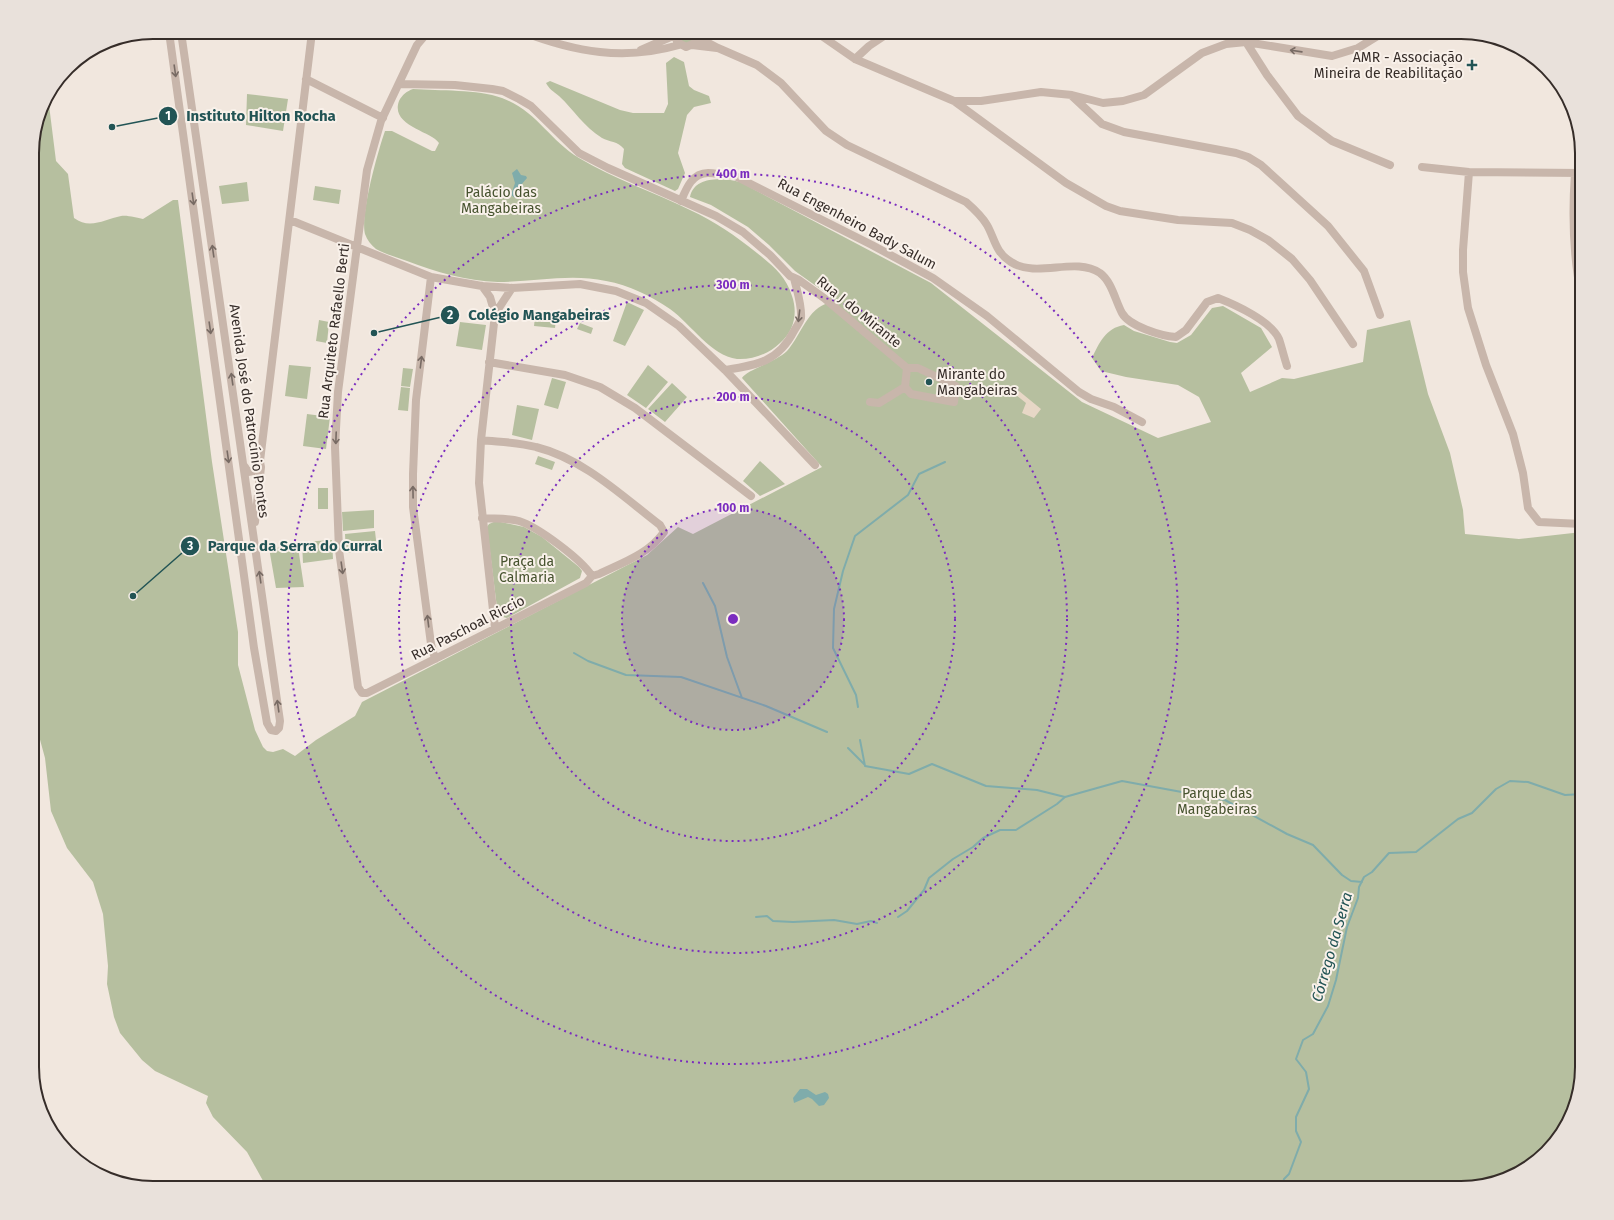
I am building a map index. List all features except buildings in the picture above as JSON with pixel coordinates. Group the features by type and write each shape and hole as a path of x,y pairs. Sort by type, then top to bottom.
{"street":[{"name":"Avenida José do Patrocínio Pontes","path":"170,39 254,648 267,723 271,730 276,731 279,728 280,721 183,39"},
{"path":"254,534 261,467 260,461 311,39"},
{"name":"Rua Arquiteto Rafaello Berti","path":"362,694 358,687 339,550 335,448 338,392 367,170 383,118 417,45 422,39"},
{"path":"546,39 604,54 662,50 679,45 686,47 692,45 718,48"},
{"path":"636,52 663,39"},
{"path":"676,39 679,45"},
{"path":"692,45 694,39"},
{"path":"705,39 718,48 757,65 781,82 826,131 847,145 966,202 978,212 987,225 999,253 1011,262 1023,268 1036,269 1086,267 1100,273 1108,282 1123,315 1136,326 1167,337 1176,337 1186,330 1207,302 1218,298 1234,304 1270,327 1278,338 1287,366"},
{"path":"826,39 855,59 954,101 1066,183 1106,206 1120,211 1171,218 1232,223 1250,230 1268,240 1292,259 1310,280 1353,344"},
{"path":"855,59 869,46 880,39"},
{"path":"954,101 981,101 1041,92 1072,95 1103,103 1123,101 1144,95 1202,53 1226,44 1246,42 1332,56 1358,48 1373,39"},
{"path":"1246,42 1266,75 1298,116 1332,141 1390,165"},
{"path":"306,79 383,118"},
{"path":"399,84 456,85 503,91 531,106 579,153 681,201"},
{"path":"1072,95 1102,124 1124,132 1236,153 1248,157 1261,165 1328,226 1364,271 1380,315"},
{"path":"1422,168 1469,172 1575,173"},
{"path":"1469,172 1463,250 1463,272 1468,308 1486,365 1513,434 1524,473 1528,508 1539,522 1575,524"},
{"name":"Rua Engenheiro Bady Salum","path":"681,201 687,186 693,179 707,173 726,176 733,175 872,245 933,278 993,321 1079,392 1091,400 1114,407 1142,422"},
{"path":"1575,191 1573,200 1575,252"},
{"name":"Rua J do Mirante","path":"681,201 716,216 742,232 794,278 824,298 907,368"},
{"path":"290,220 431,277 482,286 512,288 580,284 616,291 646,303 679,326 725,370 814,465"},
{"path":"431,277 416,400 413,507 431,644 435,659"},
{"path":"725,370 763,362 779,353 788,343 801,319 799,300 794,278"},
{"path":"482,286 490,297 495,314 481,440 479,483 495,628"},
{"path":"495,314 512,288"},
{"path":"489,362 565,375 600,387 635,408 751,496"},
{"path":"907,368 918,368 956,386 954,402 911,394 905,387 907,368"},
{"path":"870,402 879,403 905,387"},
{"name":"Rua Paschoal Riccio","path":"362,694 367,693 586,583 592,576 648,550 658,541 664,532 660,525 595,475 574,461 535,446 481,440"},
{"path":"245,467 248,472 254,471 260,461"},
{"path":"482,518 518,521 527,524 586,566 592,576"}],"green space":[{"path":"680,39 693,39 691,43 681,43"},
{"path":"674,57 684,62 689,86 694,90 709,96 711,103 694,107 687,115 678,153 685,173 678,189 675,191 625,168 622,164 624,149 622,146 596,134 546,83 550,81 620,110 633,113 664,113 668,104 666,63"},
{"name":"Palácio das Mangabeiras","path":"413,89 481,93 502,98 525,110 559,143 592,166 676,203 725,229 768,262 783,277 792,296 795,309 794,321 789,333 776,347 760,356 737,359 728,357 710,346 678,315 663,304 647,295 623,285 606,281 579,278 552,278 512,282 474,280 429,269 376,249 369,242 365,234 364,225 367,198 374,167 385,131 392,131 432,151 435,151 439,143 435,139 413,127 400,116 398,109 399,101 405,94"},
{"path":"247,94 288,99 283,131 246,125"},
{"name":"Parque das Mangabeiras","path":"49,107 56,161 68,174 74,218 86,223 98,223 121,216 143,219 173,200 178,200 212,462 238,632 238,665 255,730 263,747 267,751 273,752 283,749 295,756 316,740 355,716 362,702 647,555 678,527 693,534 822,467 742,378 749,372 776,359 787,351 815,310 829,303 830,296 795,271 769,245 748,227 711,205 690,197 697,185 704,182 719,179 740,182 931,283 1082,402 1158,438 1211,422 1199,397 1178,385 1126,377 1101,371 1092,358 1097,347 1112,329 1124,325 1134,331 1177,343 1191,335 1212,308 1223,306 1261,328 1272,347 1241,373 1250,392 1282,378 1294,379 1363,362 1367,330 1410,320 1428,394 1450,453 1463,510 1465,534 1519,539 1575,533 1575,1074 1573,1089 1569,1104 1560,1124 1547,1142 1536,1153 1524,1162 1498,1175 1468,1181 263,1181 247,1152 213,1117 206,1103 208,1096 155,1071 142,1060 120,1033 114,1017 107,984 108,966 103,914 93,882 67,848 51,811 45,758 39,736 39,146 43,124"},
{"path":"247,182 249,201 222,204 219,186"},
{"path":"315,186 341,190 339,204 313,200"},
{"path":"627,302 644,310 625,346 613,341"},
{"path":"535,317 556,319 555,328 534,326"},
{"path":"319,320 329,322 327,343 316,341"},
{"path":"460,322 486,325 482,350 456,346"},
{"path":"580,323 593,328 591,334 577,329"},
{"path":"289,365 311,367 307,399 285,396"},
{"path":"648,365 668,382 646,408 627,395"},
{"path":"403,368 413,369 410,387 401,386"},
{"path":"552,378 566,382 558,409 544,405"},
{"path":"672,383 687,397 665,422 648,409"},
{"path":"401,387 410,388 408,411 398,410"},
{"path":"517,405 539,409 532,440 512,435"},
{"path":"307,414 330,417 326,449 303,446"},
{"path":"538,456 555,462 552,470 535,464"},
{"path":"760,461 785,484 760,496 743,481"},
{"path":"318,488 328,488 328,509 318,509"},
{"path":"374,510 374,528 343,531 342,512"},
{"name":"Praça da Calmaria","path":"496,521 524,527 542,537 579,567 582,571 580,578 507,618 503,617 497,608 487,527 489,524"},
{"path":"375,531 377,549 346,553 345,534"},
{"path":"332,540 333,559 303,563 302,542"},
{"path":"298,547 304,587 276,588 269,548"}],"shaded area":[{"path":"1019,391 1041,409 1034,418 1022,413 1026,403 1016,395"}],"water":[{"path":"517,169 521,175 526,176 527,178 521,185 518,195 515,198 511,195 515,183 512,173"},
{"path":"800,1089 807,1089 816,1095 825,1092 828,1094 829,1098 824,1105 819,1106 808,1097 794,1103 793,1098"}],"waterway":[{"name":"Córrego da Serra","path":"858,707 856,695 833,648 834,609 843,571 855,536 908,495 919,474 945,462"},
{"name":"Córrego da Serra","path":"703,583 715,606 727,657 742,698"},
{"name":"Córrego da Serra","path":"574,653 588,661 626,675 681,677 766,706 827,732"},
{"name":"Córrego da Serra","path":"860,740 865,766 909,774 932,764 986,786 1037,790 1065,797"},
{"name":"Córrego da Serra","path":"848,748 864,764"},
{"name":"Córrego da Serra","path":"898,917 907,911 924,890 929,878 953,859 973,847 983,838 1000,830 1016,830 1057,804 1065,797 1122,781 1225,800 1287,834 1313,845 1342,875 1351,881 1362,882"},
{"name":"Córrego da Serra","path":"1284,1181 1289,1174 1301,1142 1296,1131 1296,1117 1309,1089 1306,1072 1296,1059 1303,1040 1313,1034 1328,1006 1336,980 1347,927 1358,898 1359,887 1364,877 1372,872 1389,853 1416,852 1458,819 1472,813 1496,789 1510,781 1528,782 1565,795 1575,794"},
{"name":"Córrego da Serra","path":"756,917 767,916 773,921 793,922 834,920 857,924 871,921 877,923"}],"place":[{"name":"AMR - Associação Mineira de Reabilitação","path":"1472,65"},
{"name":"Instituto Hilton Rocha","path":"112,127"},
{"name":"Colégio Mangabeiras","path":"374,333"},
{"name":"Mirante do Mangabeiras","path":"929,382"},
{"name":"Parque da Serra do Curral","path":"133,596"}]}
